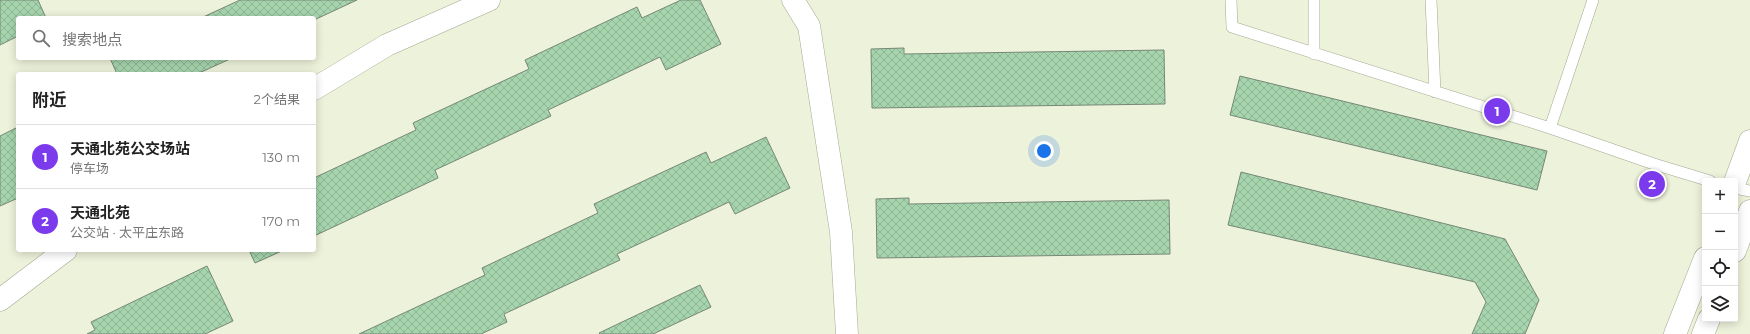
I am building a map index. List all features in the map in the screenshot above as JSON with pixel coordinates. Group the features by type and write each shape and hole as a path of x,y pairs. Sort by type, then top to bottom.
{"street":[{"path":"316,88 387,46 489,0"},
{"path":"793,0 809,26 841,232 847,334"},
{"path":"1736,178 1750,141"},
{"path":"1735,250 1750,212"},
{"path":"0,300 63,252"},
{"path":"1675,334 1702,266"},
{"path":"1703,334 1708,322"}],"lane":[{"path":"1231,0 1232,27 1550,128 1654,164 1702,179"},
{"path":"1314,0 1314,54"},
{"path":"1431,0 1435,92"},
{"path":"1550,128 1593,0"},
{"path":"1738,189 1750,192"}],"building":[{"path":"0,0 38,0 45,16 16,16 16,37 0,45"},
{"path":"240,0 357,0 316,19 316,16 205,16"},
{"path":"681,0 700,0 721,44 666,70 660,57 548,110 551,116 435,170 438,178 316,235 316,177 416,130 413,123 529,69 525,60 637,7 642,18"},
{"path":"904,48 904,54 1164,50 1165,104 872,108 871,49"},
{"path":"111,60 228,60 201,72 116,72"},
{"path":"1240,76 1547,151 1537,190 1230,115"},
{"path":"16,128 16,199 0,206 0,136"},
{"path":"766,137 790,188 735,214 729,202 617,254 620,260 504,314 507,322 481,334 359,334 485,275 482,268 598,213 594,204 706,152 711,163"},
{"path":"1241,172 1505,239 1539,300 1525,334 1472,334 1486,302 1475,282 1228,225"},
{"path":"909,198 909,204 1169,200 1170,254 877,258 876,199"},
{"path":"250,252 280,252 255,263"},
{"path":"207,266 233,321 205,334 87,334 95,330 91,322"},
{"path":"700,285 711,307 653,334 599,333"}],"place":[{"name":"天通北苑公交场站","path":"1497,111"},
{"name":"天通北苑","path":"1652,184"}]}
